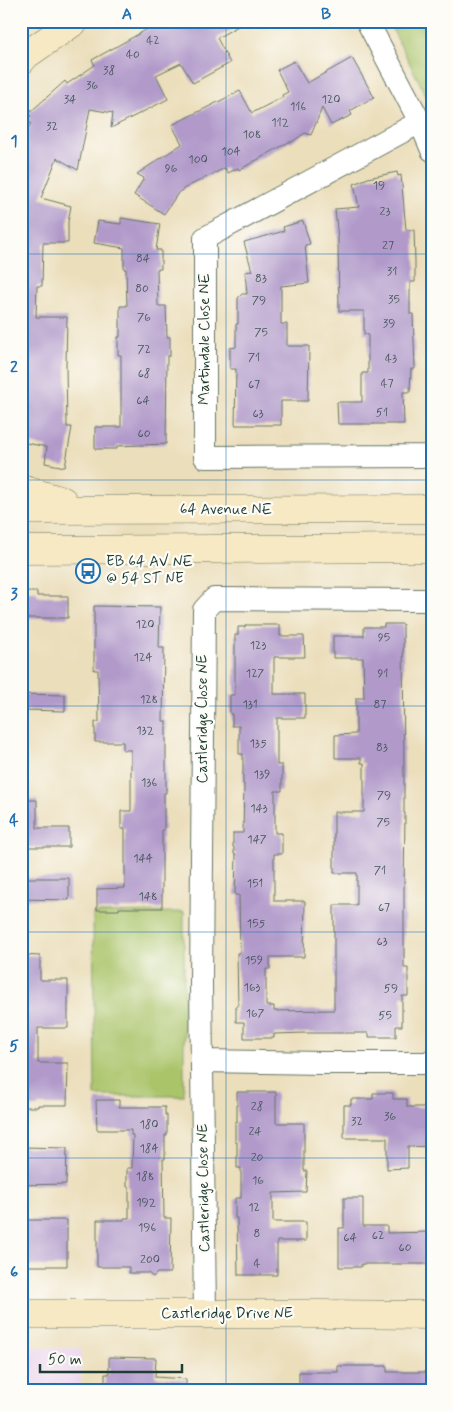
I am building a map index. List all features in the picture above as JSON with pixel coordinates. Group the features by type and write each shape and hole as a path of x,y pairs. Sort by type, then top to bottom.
{"main road":[{"path":"23,56 75,21"},
{"path":"21,489 98,511"},
{"name":"64 Avenue NE","path":"21,510 432,509"},
{"path":"21,550 432,548"},
{"name":"Castleridge Drive NE","path":"21,1314 432,1315"}],"street":[{"path":"367,21 420,122 432,150"},
{"name":"Martindale Close NE","path":"420,122 205,238 205,457 429,456 432,453"},
{"name":"Castleridge Close NE","path":"206,1314 201,974 204,610 214,599 430,600 432,602"},
{"path":"202,1061 429,1063 432,1060"}],"shaded area":[{"path":"21,1348 81,1348 81,1391 21,1391"}],"green space":[{"path":"388,21 432,21 432,107"},
{"path":"184,912 184,1096 95,1096 93,913"}],"building":[{"path":"162,21 247,21 217,38 230,63 193,83 181,63 156,75 168,99 111,128 113,113 90,109 78,170 57,158 41,198 71,206 68,222 68,243 43,243 42,286 37,286 36,317 67,317 67,427 72,427 65,467 45,463 47,447 21,442 21,143 31,123 27,120 31,116 28,114 65,81 67,84 95,65 92,60"},
{"path":"352,58 374,97 350,111 352,115 331,125 322,108 311,135 305,133 239,170 238,168 228,173 225,168 185,188 178,193 164,214 134,195 144,178 137,174 182,144 172,125 240,91 252,113 283,97 282,95 288,92 277,70 294,61 307,83"},
{"path":"397,172 398,176 401,175 406,230 414,230 415,261 415,282 410,282 410,314 413,314 415,369 411,369 410,392 403,392 404,424 338,424 337,402 362,402 362,373 368,373 368,334 364,334 364,311 339,311 338,239 335,209 359,207 354,184 368,178"},
{"path":"121,218 160,224 156,250 161,250 161,269 157,269 158,306 166,306 167,337 170,337 170,356 167,356 166,444 117,446 117,449 95,449 95,427 121,427 121,355 118,355 118,337 120,337 120,306 127,306 124,248 94,243 98,221 121,224"},
{"path":"303,221 310,244 305,245 309,283 281,286 281,324 287,324 287,346 309,346 308,401 281,401 281,425 235,425 236,369 230,369 230,348 236,347 238,298 242,294 247,294 245,272 252,271 244,242 284,231 283,227"},
{"path":"21,592 37,592 37,596 68,596 68,618 21,618"},
{"path":"94,606 160,607 159,648 164,648 163,721 166,721 166,793 164,793 164,830 162,830 162,908 97,910 97,889 125,888 125,829 121,829 121,811 131,811 131,750 123,750 123,742 95,742 95,722 99,722 98,670 94,670"},
{"path":"384,624 403,624 404,968 408,968 408,996 402,996 402,1026 396,1026 396,1037 369,1037 369,1033 306,1033 274,1034 274,1038 244,1038 244,1022 236,1022 236,1006 238,1006 237,953 240,953 239,895 235,895 236,854 234,854 233,847 233,833 243,833 244,784 243,754 239,754 239,726 232,726 232,714 230,714 230,695 235,695 235,635 238,635 238,627 245,627 245,625 280,625 280,636 304,636 305,657 274,657 274,694 305,694 305,718 277,718 277,765 282,765 282,791 275,791 275,833 282,833 282,854 274,854 274,901 305,901 304,957 270,957 270,969 266,969 266,1006 274,1006 274,1011 334,1010 334,905 357,905 357,873 334,873 334,812 364,812 364,763 361,763 361,758 335,758 335,735 356,734 356,698 364,698 363,658 333,658 333,636 364,636 364,627 384,627"},
{"path":"21,694 65,695 65,711 21,710"},
{"path":"21,800 37,800 37,828 69,828 69,847 21,847"},
{"path":"21,878 69,878 69,900 21,899"},
{"path":"21,955 40,956 40,980 68,980 68,1028 38,1028 38,1063 68,1063 67,1105 21,1107"},
{"path":"237,1092 276,1092 276,1123 304,1123 304,1171 307,1171 306,1192 273,1193 273,1222 306,1222 306,1241 277,1241 277,1275 238,1275 235,1198 241,1198 241,1168 237,1168 237,1142 235,1142"},
{"path":"373,1093 393,1093 393,1099 407,1099 407,1107 432,1107 432,1147 408,1146 408,1168 387,1169 387,1138 344,1138 344,1105 351,1105 351,1099 373,1099"},
{"path":"96,1100 119,1100 119,1107 165,1107 167,1135 165,1135 165,1159 163,1159 164,1218 171,1218 170,1273 157,1273 153,1277 148,1273 129,1273 129,1267 97,1267 97,1220 124,1220 124,1218 129,1218 127,1168 132,1168 133,1135 131,1135 131,1130 97,1130"},
{"path":"21,1147 67,1148 66,1184 21,1185"},
{"path":"344,1198 363,1198 363,1226 387,1226 387,1233 432,1232 432,1264 361,1264 361,1267 339,1267 339,1228 344,1228"},
{"path":"21,1220 67,1220 67,1266 21,1266"},
{"path":"109,1357 156,1358 155,1377 186,1379 186,1391 105,1391 105,1374 109,1374"},
{"path":"338,1366 387,1366 387,1372 432,1372 432,1391 299,1391 299,1372 338,1372"}],"place":[{"name":"EB 64 AV NE @ 54 ST NE","path":"88,571"}]}
